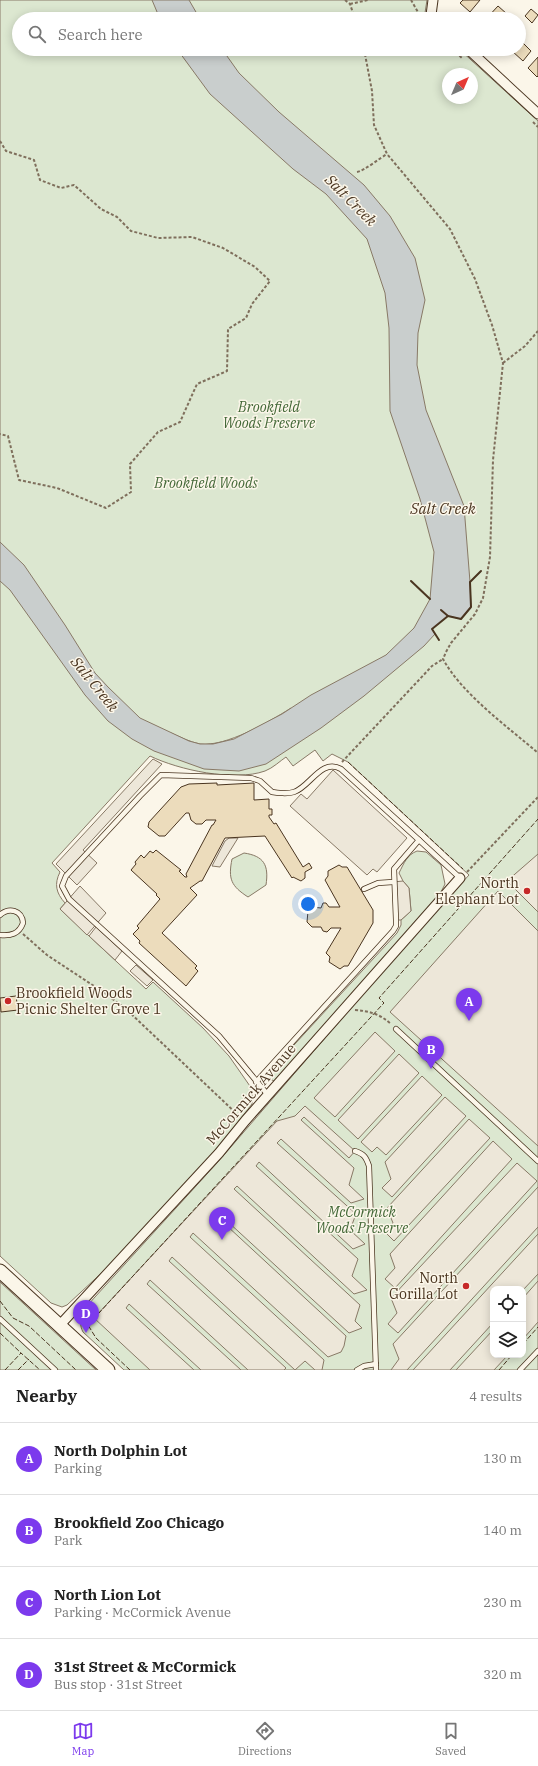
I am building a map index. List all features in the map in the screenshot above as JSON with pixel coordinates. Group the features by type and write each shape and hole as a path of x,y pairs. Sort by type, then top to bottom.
{"main road":[{"path":"0,1271 108,1370"}],"street":[{"path":"431,12 433,0"},
{"path":"476,56 537,112"},
{"name":"McCormick Avenue","path":"59,1326 214,1159 245,1121 460,878"}],"lane":[{"path":"268,1095 219,1036 69,899 63,890 63,882 66,876 161,775 251,778 260,781 272,792 294,792 330,766 338,767 460,878"},
{"path":"256,1082 393,931 396,926 396,920 393,874 396,864 420,840"},
{"path":"364,889 378,883 393,882"},
{"path":"0,915 6,910 18,912 23,919 23,923 19,930 9,936 0,935"},
{"path":"396,1029 538,1161"},
{"path":"355,1151 362,1153 367,1158 369,1166 376,1370"},
{"path":"0,1319 55,1370"},
{"path":"520,1370 538,1351"},
{"path":"357,1370 364,1366 376,1364"}],"path":[{"path":"345,0 350,4 353,12"},
{"path":"350,4 368,0"},
{"path":"411,0 418,12"},
{"path":"338,767 432,666 444,659 451,643 475,614 483,598 490,557 493,460 503,363 492,325 475,279 450,229 387,154 374,125 372,91 365,56"},
{"path":"0,141 6,152 34,160 40,180 61,188 74,186 101,209 117,217 131,231 158,238 192,237 223,248 255,267 270,282 252,304 246,318 228,329 227,371 197,384 180,422 158,432 130,464 131,492 106,508 57,488 19,480 8,436 0,434"},
{"path":"357,172 361,171 387,154"},
{"path":"503,363 525,346 538,332"},
{"path":"444,659 455,677 466,690 538,753"},
{"path":"460,878 464,876 538,797"},
{"path":"19,930 47,955 106,994 127,1010 245,1121"},
{"path":"345,1009 366,1010 375,1013 385,1019 396,1029"}],"green space":[{"name":"Brookfield Woods Preserve","path":"0,0 427,0 425,12 12,12 12,56 467,56 538,121 538,1370 124,1370 83,1332 81,1327 81,1318 85,1309 217,1163 402,949 469,875 348,762 332,754 323,761 315,750 293,766 286,757 265,771 238,775 223,775 191,770 150,756 52,863 60,872 57,880 57,888 65,903 60,909 146,989 153,982 203,1028 229,1056 252,1089 252,1104 218,1148 122,1254 67,1305 62,1307 51,1303 0,1256","holes":["291,708 315,731 155,751 171,733 200,744 222,742 247,732"]},
{"path":"417,851 426,852 441,865 445,884 439,896 274,1081 270,1079 271,1070 397,933 401,925 401,920 411,911 409,888 399,873 408,857"},
{"path":"244,853 251,854 261,859 267,872 266,885 248,897 234,885 230,872 232,859"},
{"path":"0,1282 96,1370 0,1370"}],"shaded area":[{"path":"153,759 162,764 83,850 97,863 77,885 56,864"},
{"path":"333,770 407,838 377,872 373,869 367,875 290,806 301,794 307,799"},
{"path":"229,838 238,838 220,867 212,866 225,841"},
{"name":"North Elephant Lot","path":"538,854 538,912 507,881"},
{"path":"403,881 409,888 411,911 401,920 396,920 393,882"},
{"path":"80,886 106,913 87,935 60,909"},
{"path":"498,891 538,931 538,1146 390,1012"},
{"path":"96,927 122,951 115,960 89,936"},
{"path":"136,965 153,980 147,986 130,971"},
{"path":"375,1032 395,1051 335,1117 314,1098"},
{"path":"399,1054 419,1073 358,1139 338,1120"},
{"path":"422,1076 442,1095 386,1155 377,1147 372,1152 361,1142"},
{"path":"445,1097 466,1116 392,1197 382,1188 391,1179 385,1162"},
{"path":"305,1106 355,1151 349,1158 304,1117 301,1120 354,1168 349,1185 364,1199 351,1203 281,1139 277,1143 356,1214 350,1230 365,1244 353,1249 259,1162 256,1166 358,1259 352,1276 367,1290 354,1294 237,1186 234,1189 360,1305 355,1321 362,1328 349,1333 215,1210 213,1213 346,1336 344,1346 341,1352 328,1357 193,1233 190,1237 324,1360 322,1370 315,1370 305,1361 295,1370 172,1257 169,1261 286,1368 284,1370 248,1370 150,1280 147,1284 241,1370 201,1370 129,1304 126,1308 194,1370 150,1370 94,1318 277,1121 295,1116"},
{"name":"North Gorilla Lot","path":"469,1119 490,1138 394,1241 385,1232 393,1223 387,1208"},
{"name":"North Gorilla Lot","path":"493,1141 512,1159 395,1288 385,1279 395,1268 390,1254"},
{"name":"North Gorilla Lot","path":"517,1163 537,1181 398,1333 388,1324 397,1313 391,1298"},
{"name":"North Gorilla Lot","path":"538,1187 538,1227 407,1370 391,1370 399,1359 393,1344"},
{"name":"North Gorilla Lot","path":"538,1234 538,1274 526,1287 490,1286"},
{"path":"538,1281 538,1322 526,1336 526,1322 526,1295"},
{"name":"North Gorilla Lot","path":"490,1286 490,1326 450,1370 413,1370"},
{"path":"490,1333 490,1358 505,1358 494,1370 456,1370"}],"water":[{"path":"152,0 189,0 196,12 157,12"},
{"name":"Salt Creek","path":"182,56 227,56 239,73 279,112 364,185 390,216 415,258 425,300 418,333 417,365 426,410 464,506 470,582 471,607 461,619 448,616 432,629 435,634 424,646 364,696 321,728 266,764 239,771 204,769 154,751 132,739 108,721 85,695 10,590 0,581 0,542 24,565 65,625 95,673 108,687 140,718 189,741 200,744 213,744 234,739 282,714 311,695 386,655 414,628 430,599 434,552 420,499 390,411 389,328 385,293 367,239 326,194 293,169 210,94"}],"building":[{"path":"463,0 480,0 470,12 460,3"},
{"path":"498,6 505,12 492,12"},
{"path":"531,9 538,15 532,23 526,17"},
{"path":"526,46 531,51 523,61 518,56 526,56"},
{"path":"538,57 538,76 537,77 528,68"},
{"path":"217,783 217,785 254,783 254,800 269,799 269,809 272,809 272,815 269,815 269,817 274,824 276,823 303,867 309,863 312,868 305,872 305,878 301,881 293,877 292,878 265,836 225,838 202,881 190,888 197,895 162,933 197,966 195,968 198,971 186,986 139,943 140,941 133,934 139,928 137,926 160,899 156,895 157,894 131,870 141,855 144,858 150,851 153,853 156,850 181,870 179,871 187,877 186,874 216,820 206,820 202,824 196,824 191,820 189,813 186,813 165,836 159,836 148,827 149,822 181,787 189,784"},
{"path":"339,865 342,867 347,867 373,910 373,923 348,966 344,966 340,969 329,962 330,957 326,953 341,928 331,928 327,932 323,931 321,927 312,927 307,922 308,911 312,907 321,908 323,903 326,903 329,907 340,907 325,880 328,876 328,871"},
{"name":"Brookfield Woods Picnic Shelter Grove 1","path":"16,996 18,1010 1,1012 0,998"}],"fence":[{"path":"348,762 463,869"},
{"path":"130,1370 96,1338 88,1325 384,1003 379,998 538,819"},
{"path":"0,1301 13,1318 29,1326 76,1370"},
{"path":"526,1341 538,1327"},
{"path":"0,1333 21,1353"},
{"path":"5,1370 21,1353 40,1370"},
{"path":"499,1370 509,1358"},
{"path":"18,1370 29,1359"}],"wall":[{"path":"441,610 448,616 461,619 471,607 470,582 481,571"},
{"path":"411,581 430,599"},
{"path":"439,640 432,629 448,616"}],"place":[{"name":"North Elephant Lot","path":"527,891"},
{"name":"Brookfield Woods Picnic Shelter Grove 1","path":"8,1001"},
{"name":"North Dolphin Lot","path":"469,1021"},
{"name":"Brookfield Zoo Chicago","path":"431,1069"},
{"name":"North Lion Lot","path":"222,1240"},
{"name":"North Gorilla Lot","path":"466,1286"},
{"name":"31st Street & McCormick","path":"86,1333"}],"park label":[{"name":"Brookfield Woods","path":"206,483"},
{"name":"McCormick Woods Preserve","path":"362,1220"}]}
